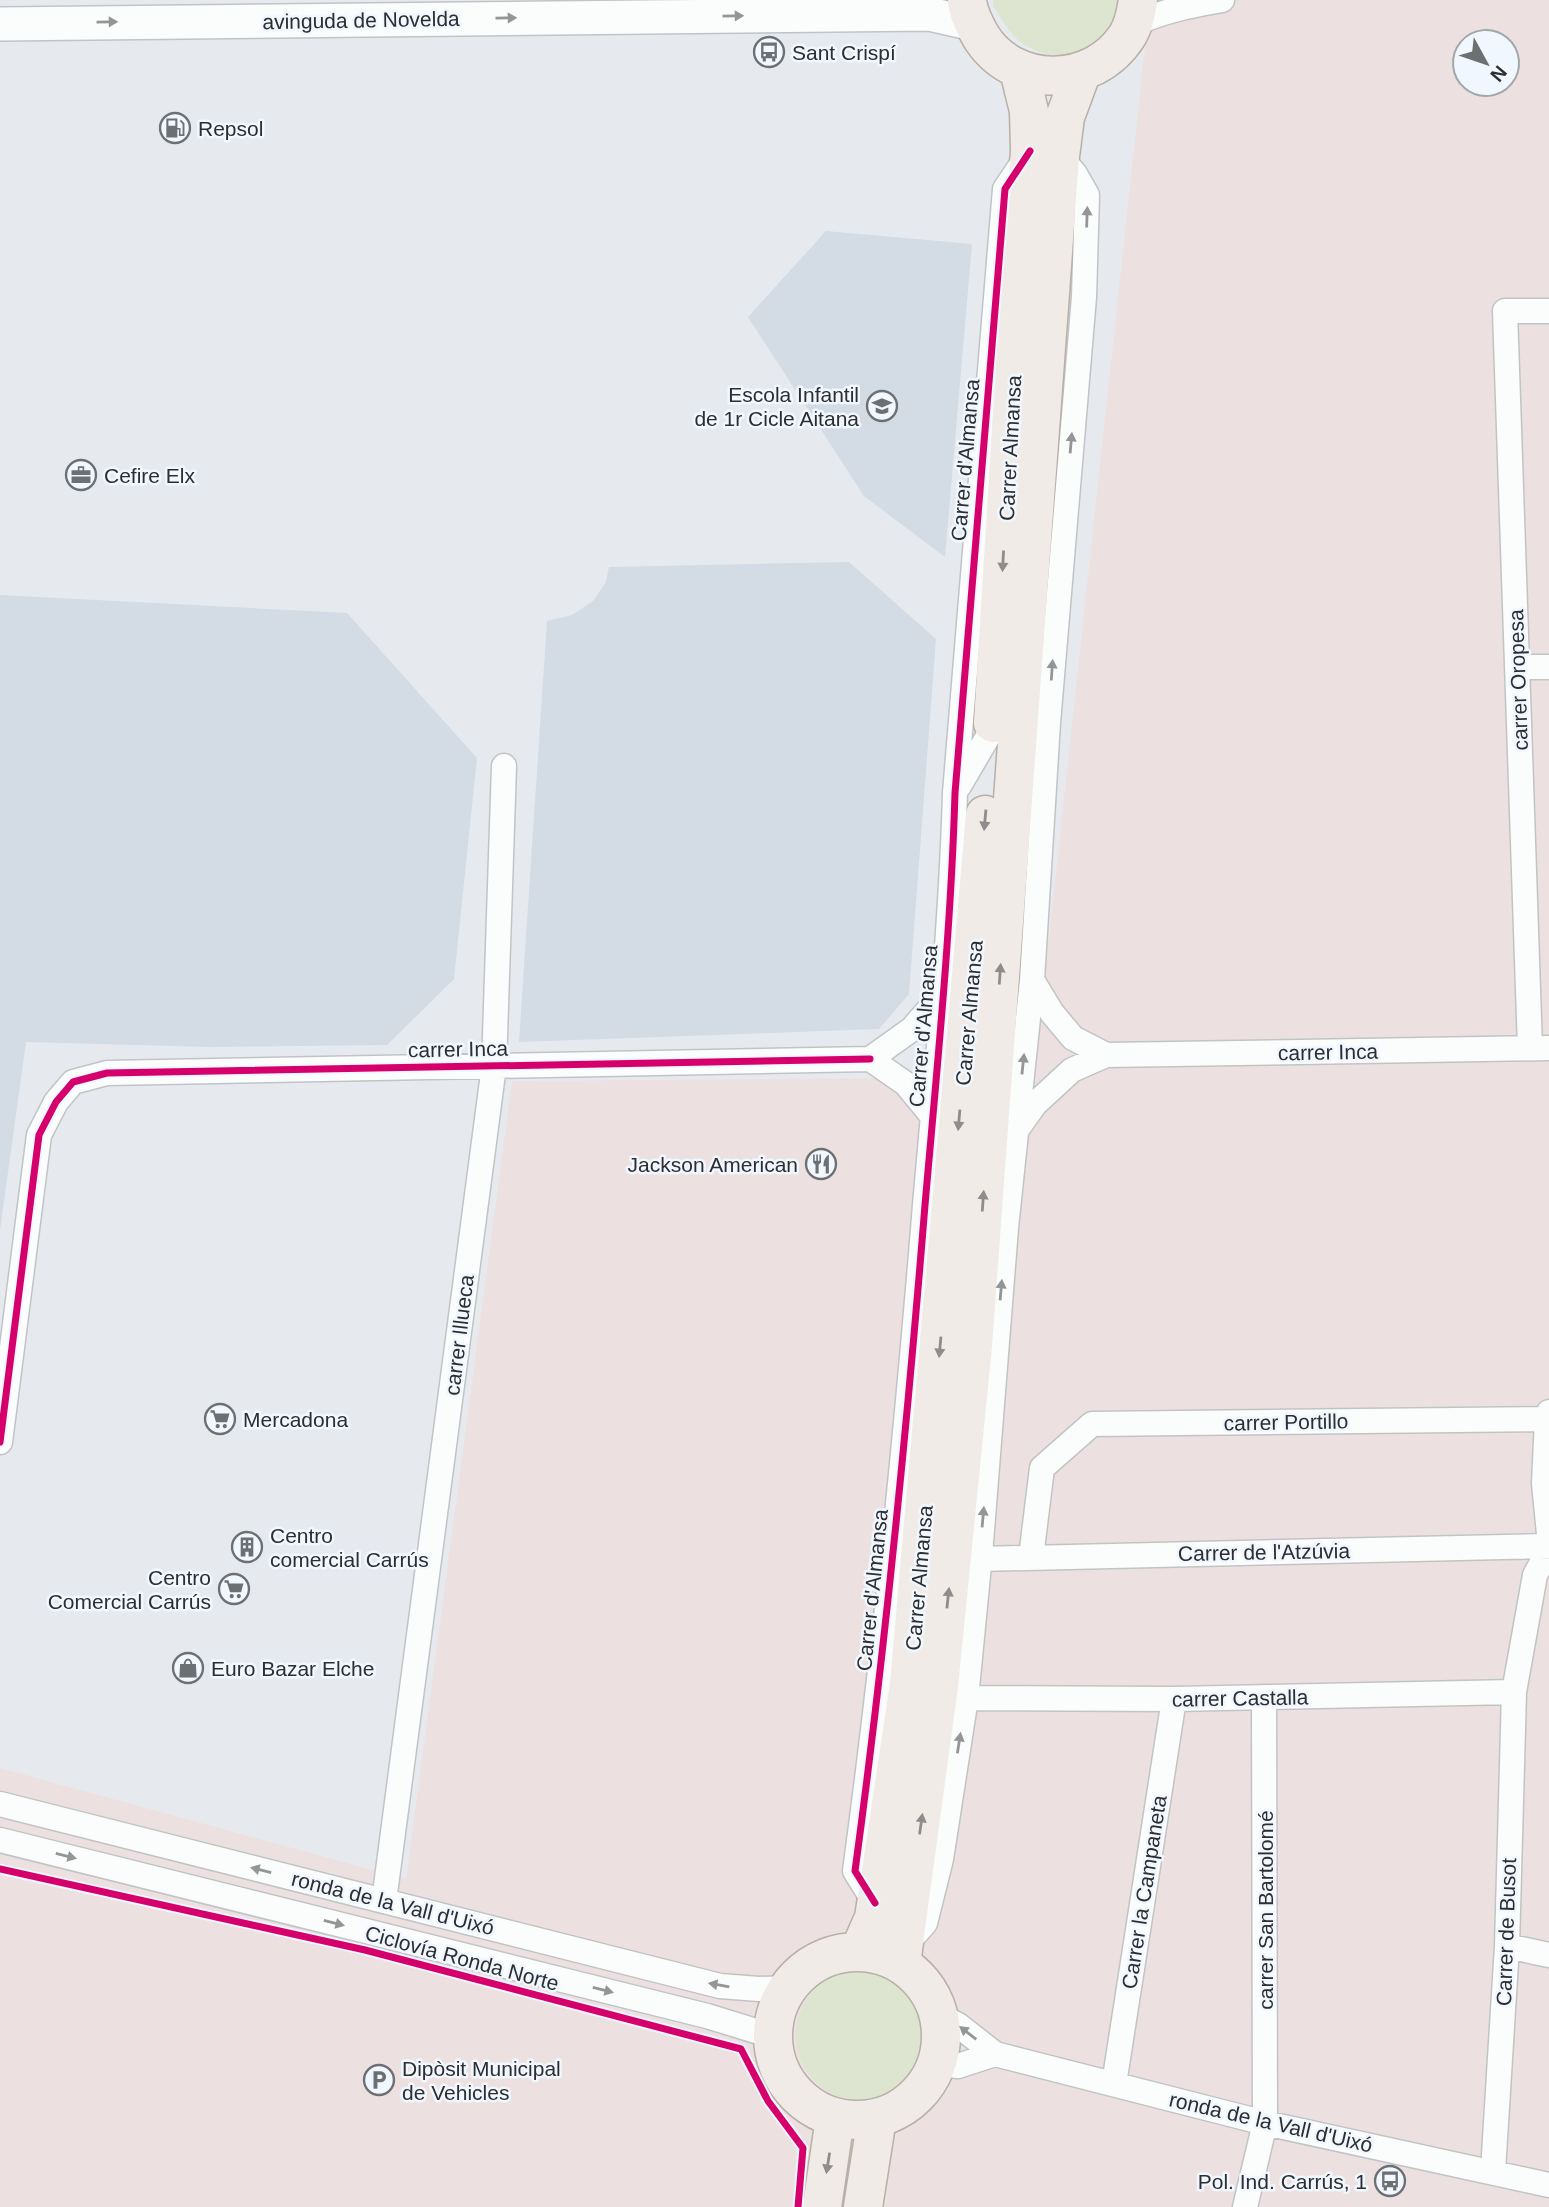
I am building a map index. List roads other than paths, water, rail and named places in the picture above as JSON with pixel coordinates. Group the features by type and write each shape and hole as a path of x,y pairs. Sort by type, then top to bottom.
{"main road":[{"path":"970,12 986,45 1003,60 1032,74 1055,76 1082,71 1112,53 1127,36 1135,13"},
{"name":"avinguda de Novelda","path":"0,24 970,12"},
{"name":"Carrer Almansa","path":"859,1952 874,1918 911,1670 993,728 1019,298 1045,154 1029,111 1019,70"},
{"name":"Carrer d'Almansa","path":"903,1956 939,1686 971,1360 1014,778 1045,154 1065,117 1082,71"},
{"path":"859,1952 903,1956 932,1998 939,2015 941,2032 937,2064 927,2085 907,2104 877,2118 835,2118 809,2106 794,2093 781,2074 775,2057 772,2036 774,2019 787,1988 800,1974 822,1959 837,1954 859,1952"},
{"path":"822,2207 835,2118"},
{"path":"863,2207 877,2118"}],"street":[{"path":"1135,13 1148,17 1222,0"},
{"name":"Carrer d'Almansa","path":"875,1903 855,1871 875,1721 897,1516 933,1117 952,891 955,793 1004,189 1045,154 1075,174 1087,195 1084,298 1048,723 1032,980 1004,1242 966,1698 941,1859 925,1923 903,1956"},
{"name":"carrer Oropesa","path":"1540,1048 1517,667 1505,311 1549,311"},
{"path":"1517,667 1549,667"},
{"name":"Carrer d'Almansa","path":"1014,778 1048,723"},
{"name":"Carrer d'Almansa","path":"955,793 993,728"},
{"name":"carrer Illueca","path":"384,1901 494,1066 504,766"},
{"path":"1032,980 1052,1013 1073,1038 1106,1055"},
{"path":"933,1117 906,1084 870,1059 912,1029 944,992"},
{"name":"carrer Inca","path":"1106,1055 1540,1048"},
{"path":"1016,1132 1035,1104 1072,1070 1106,1055"},
{"name":"carrer Inca","path":"0,1441 39,1135 56,1101 73,1082 107,1073 870,1059"},
{"path":"1548,1416 1544,1483 1549,1534"},
{"name":"carrer Portillo","path":"1031,1557 1042,1468 1092,1424 1548,1416"},
{"name":"Carrer de l'Atzúvia","path":"979,1559 1549,1548"},
{"name":"Carrer de Busot","path":"1493,2171 1507,1946 1514,1692 1535,1575 1549,1548"},
{"name":"carrer Castalla","path":"966,1698 1174,1699 1514,1692"},
{"name":"carrer San Bartolomé","path":"1245,2207 1265,2123 1265,1697"},
{"name":"Carrer la Campaneta","path":"1114,2084 1174,1699"},
{"name":"ronda de la Vall d'Uixó","path":"4,1800 384,1901 720,1986 787,1988"},
{"name":"ronda de la Vall d'Uixó","path":"0,1840 707,2016 772,2036"},
{"path":"1507,1946 1549,1955"},
{"name":"ronda de la Vall d'Uixó","path":"939,2015 958,2025 995,2054 1265,2123 1549,2185"},
{"path":"937,2064 958,2066 995,2054"}],"place":[{"name":"Sant Crispí","path":"769,52"},
{"name":"Repsol","path":"175,128"},
{"name":"Escola Infantil de 1r Cicle Aitana","path":"882,406"},
{"name":"Cefire Elx","path":"81,475"},
{"name":"Jackson American","path":"821,1164"},
{"name":"Mercadona","path":"220,1419"},
{"name":"Centro comercial Carrús","path":"247,1547"},
{"name":"Centro Comercial Carrús","path":"234,1589"},
{"name":"Euro Bazar Elche","path":"188,1668"},
{"name":"Dipòsit Municipal de Vehicles","path":"379,2080"},
{"name":"Pol. Ind. Carrús, 1","path":"1390,2181"}]}
